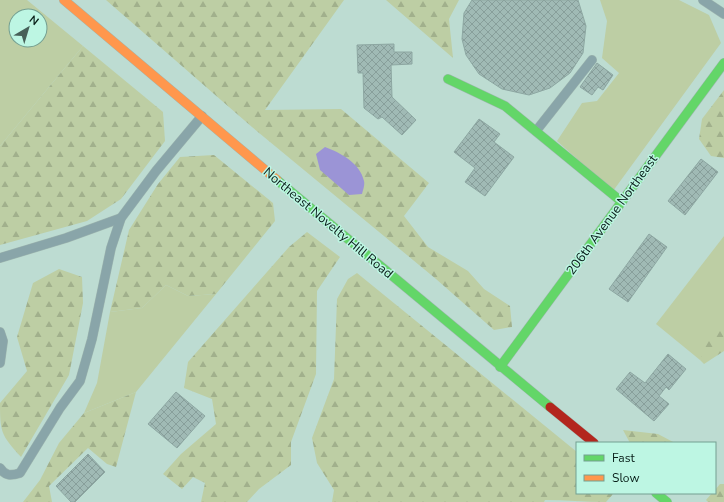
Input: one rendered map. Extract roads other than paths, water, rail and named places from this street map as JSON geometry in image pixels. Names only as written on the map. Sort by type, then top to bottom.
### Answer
[{"type":"main road","name":"Northeast Novelty Hill Road","points":[[64,0],[500,367],[593,442]]},
{"type":"main road","name":"206th Avenue Northeast","points":[[500,367],[724,63]]},
{"type":"main road","points":[[448,79],[505,106],[622,202]]},
{"type":"main road","points":[[657,494],[667,502]]},
{"type":"lane","points":[[703,0],[724,14]]},
{"type":"lane","points":[[536,131],[592,60]]},
{"type":"lane","points":[[0,468],[3,473],[12,476],[20,473],[60,408],[80,381],[92,339],[111,248],[121,218],[156,171],[202,116]]},
{"type":"lane","points":[[0,258],[66,238],[121,218]]},
{"type":"lane","points":[[0,332],[3,341],[0,362]]}]
